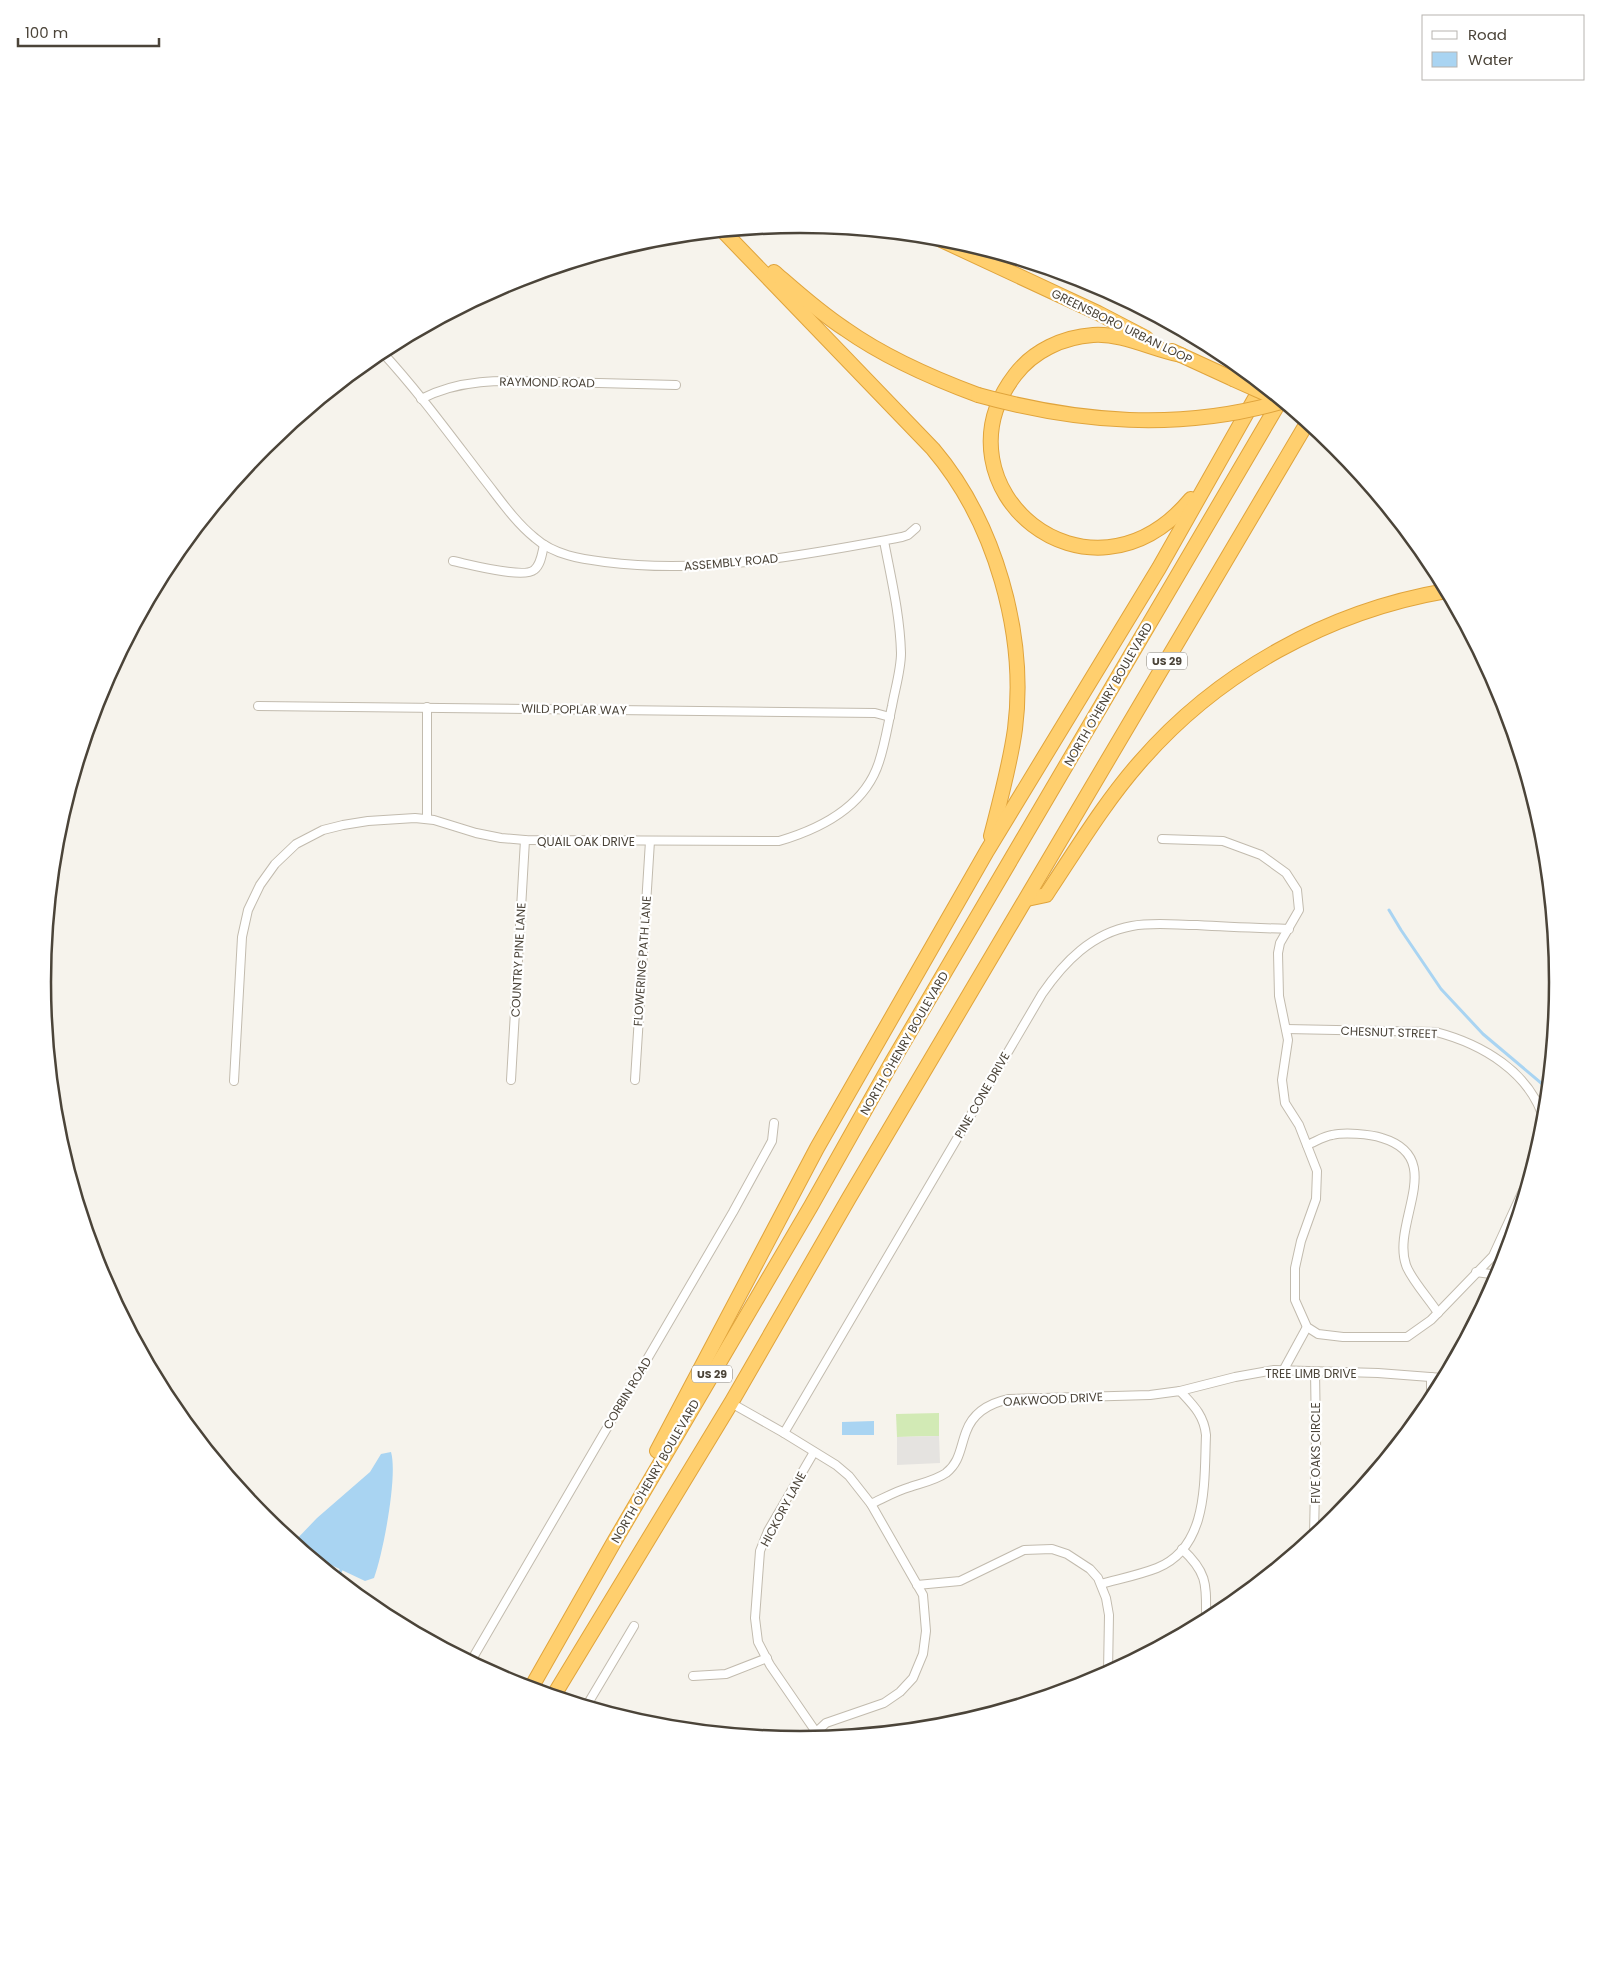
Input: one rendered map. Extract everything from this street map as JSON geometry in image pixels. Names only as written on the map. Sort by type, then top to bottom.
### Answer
[{"type":"highway","points":[[729,237],[933,449],[948,467],[990,544],[1009,616],[1017,674],[1015,728],[1004,791],[987,851]]},
{"type":"highway","points":[[733,237],[809,303],[844,329],[909,367],[978,395],[1056,414],[1096,419],[1132,420],[1204,417],[1238,412],[1274,403]]},
{"type":"highway","name":"GREENSBORO URBAN LOOP","points":[[971,254],[1261,392]]},
{"type":"highway","points":[[1181,355],[1157,350],[1120,336],[1079,336],[1053,344],[1029,360],[1008,384],[1001,396],[993,423],[993,460],[1001,486],[1009,500],[1028,522],[1053,538],[1093,548],[1122,546],[1136,542],[1156,531],[1174,518],[1209,477]]},
{"type":"highway","points":[[614,1542],[660,1445],[817,1148],[987,851],[1159,568],[1259,391]]},
{"type":"highway","name":"NORTH O'HENRY BOULEVARD","points":[[534,1682],[614,1542],[806,1215],[892,1062],[1277,405]]},
{"type":"highway","name":"US 29","points":[[557,1690],[731,1403],[849,1198],[1304,428]]},
{"type":"highway","points":[[1027,899],[1046,895],[1113,796],[1140,762],[1181,720],[1209,696],[1260,661],[1323,628],[1374,609],[1439,593]]},
{"type":"street","name":"ASSEMBLY ROAD","points":[[386,358],[510,512],[529,533],[544,545],[561,553],[590,560],[634,565],[675,566],[756,562],[908,535],[916,528]]},
{"type":"street","name":"RAYMOND ROAD","points":[[421,399],[446,388],[475,382],[676,385]]},
{"type":"street","name":"QUAIL OAK DRIVE","points":[[234,1081],[244,928],[248,910],[260,885],[275,864],[296,844],[323,830],[368,822],[415,818],[427,819],[484,834],[525,840],[779,840],[802,834],[825,824],[844,810],[865,788],[879,763],[890,717],[901,656],[899,621],[884,540]]},
{"type":"street","points":[[453,561],[515,573],[530,572],[536,570],[544,545]]},
{"type":"street","name":"WILD POPLAR WAY","points":[[258,706],[875,713],[890,717]]},
{"type":"street","points":[[427,708],[427,819]]},
{"type":"street","points":[[1162,839],[1224,841],[1261,855],[1286,873],[1297,890],[1299,910],[1280,943],[1278,952],[1279,996],[1288,1040],[1282,1080],[1285,1103],[1299,1125],[1317,1171],[1316,1199],[1301,1240],[1295,1268],[1295,1300],[1307,1327],[1318,1334],[1343,1337],[1407,1337],[1431,1320],[1492,1256],[1511,1215]]},
{"type":"street","name":"COUNTRY PINE LANE","points":[[511,1080],[525,840]]},
{"type":"street","name":"FLOWERING PATH LANE","points":[[635,1080],[650,841]]},
{"type":"street","name":"PINE CONE DRIVE","points":[[784,1433],[1042,994],[1064,964],[1089,943],[1131,926],[1170,924],[1289,929]]},
{"type":"street","name":"CHESNUT STREET","points":[[1286,1028],[1436,1032],[1455,1037],[1507,1065],[1525,1082],[1538,1103]]},
{"type":"street","name":"CORBIN ROAD","points":[[474,1656],[734,1212],[772,1140],[774,1123]]},
{"type":"street","points":[[1307,1145],[1332,1134],[1373,1135],[1396,1142],[1409,1153],[1414,1170],[1414,1185],[1404,1245],[1406,1265],[1438,1313]]},
{"type":"street","points":[[1476,1272],[1490,1274]]},
{"type":"street","points":[[1283,1371],[1307,1327]]},
{"type":"street","name":"TREE LIMB DRIVE","points":[[1133,1396],[1180,1391],[1235,1377],[1283,1371],[1435,1377]]},
{"type":"street","name":"FIVE OAKS CIRCLE","points":[[1314,1525],[1315,1371]]},
{"type":"street","points":[[1431,1377],[1431,1385]]},
{"type":"street","points":[[1101,1584],[1157,1568],[1174,1558],[1192,1536],[1203,1503],[1206,1435],[1201,1414],[1180,1391]]},
{"type":"street","name":"OAKWOOD DRIVE","points":[[871,1504],[946,1473],[960,1455],[966,1432],[971,1422],[981,1410],[994,1402],[1009,1399],[1133,1396]]},
{"type":"street","points":[[731,1403],[836,1465],[849,1476],[871,1504],[923,1595],[926,1630],[923,1654],[913,1678],[900,1692],[884,1703],[826,1722],[818,1730]]},
{"type":"street","name":"HICKORY LANE","points":[[814,1452],[768,1531],[760,1551],[754,1618],[758,1642],[815,1730]]},
{"type":"street","points":[[917,1585],[960,1581],[982,1572],[1016,1552],[1024,1550],[1045,1548],[1074,1557],[1090,1569],[1098,1578],[1106,1598],[1109,1615],[1108,1664]]},
{"type":"street","points":[[1182,1549],[1196,1562],[1205,1582],[1206,1611]]},
{"type":"street","points":[[590,1700],[634,1626]]},
{"type":"street","points":[[693,1676],[726,1674],[767,1658]]},
{"type":"green space","points":[[939,1413],[939,1436],[897,1437],[896,1414]]},
{"type":"shaded area","points":[[939,1436],[940,1463],[897,1465],[897,1437]]},
{"type":"water","points":[[874,1421],[874,1435],[842,1435],[842,1422]]},
{"type":"water","points":[[391,1452],[393,1478],[391,1496],[378,1567],[374,1578],[365,1581],[330,1564],[298,1538],[317,1518],[370,1472],[381,1454]]},
{"type":"waterway","points":[[1389,910],[1441,989],[1483,1034],[1541,1083]]},
{"type":"waterway","points":[[340,1573],[342,1567]]}]
